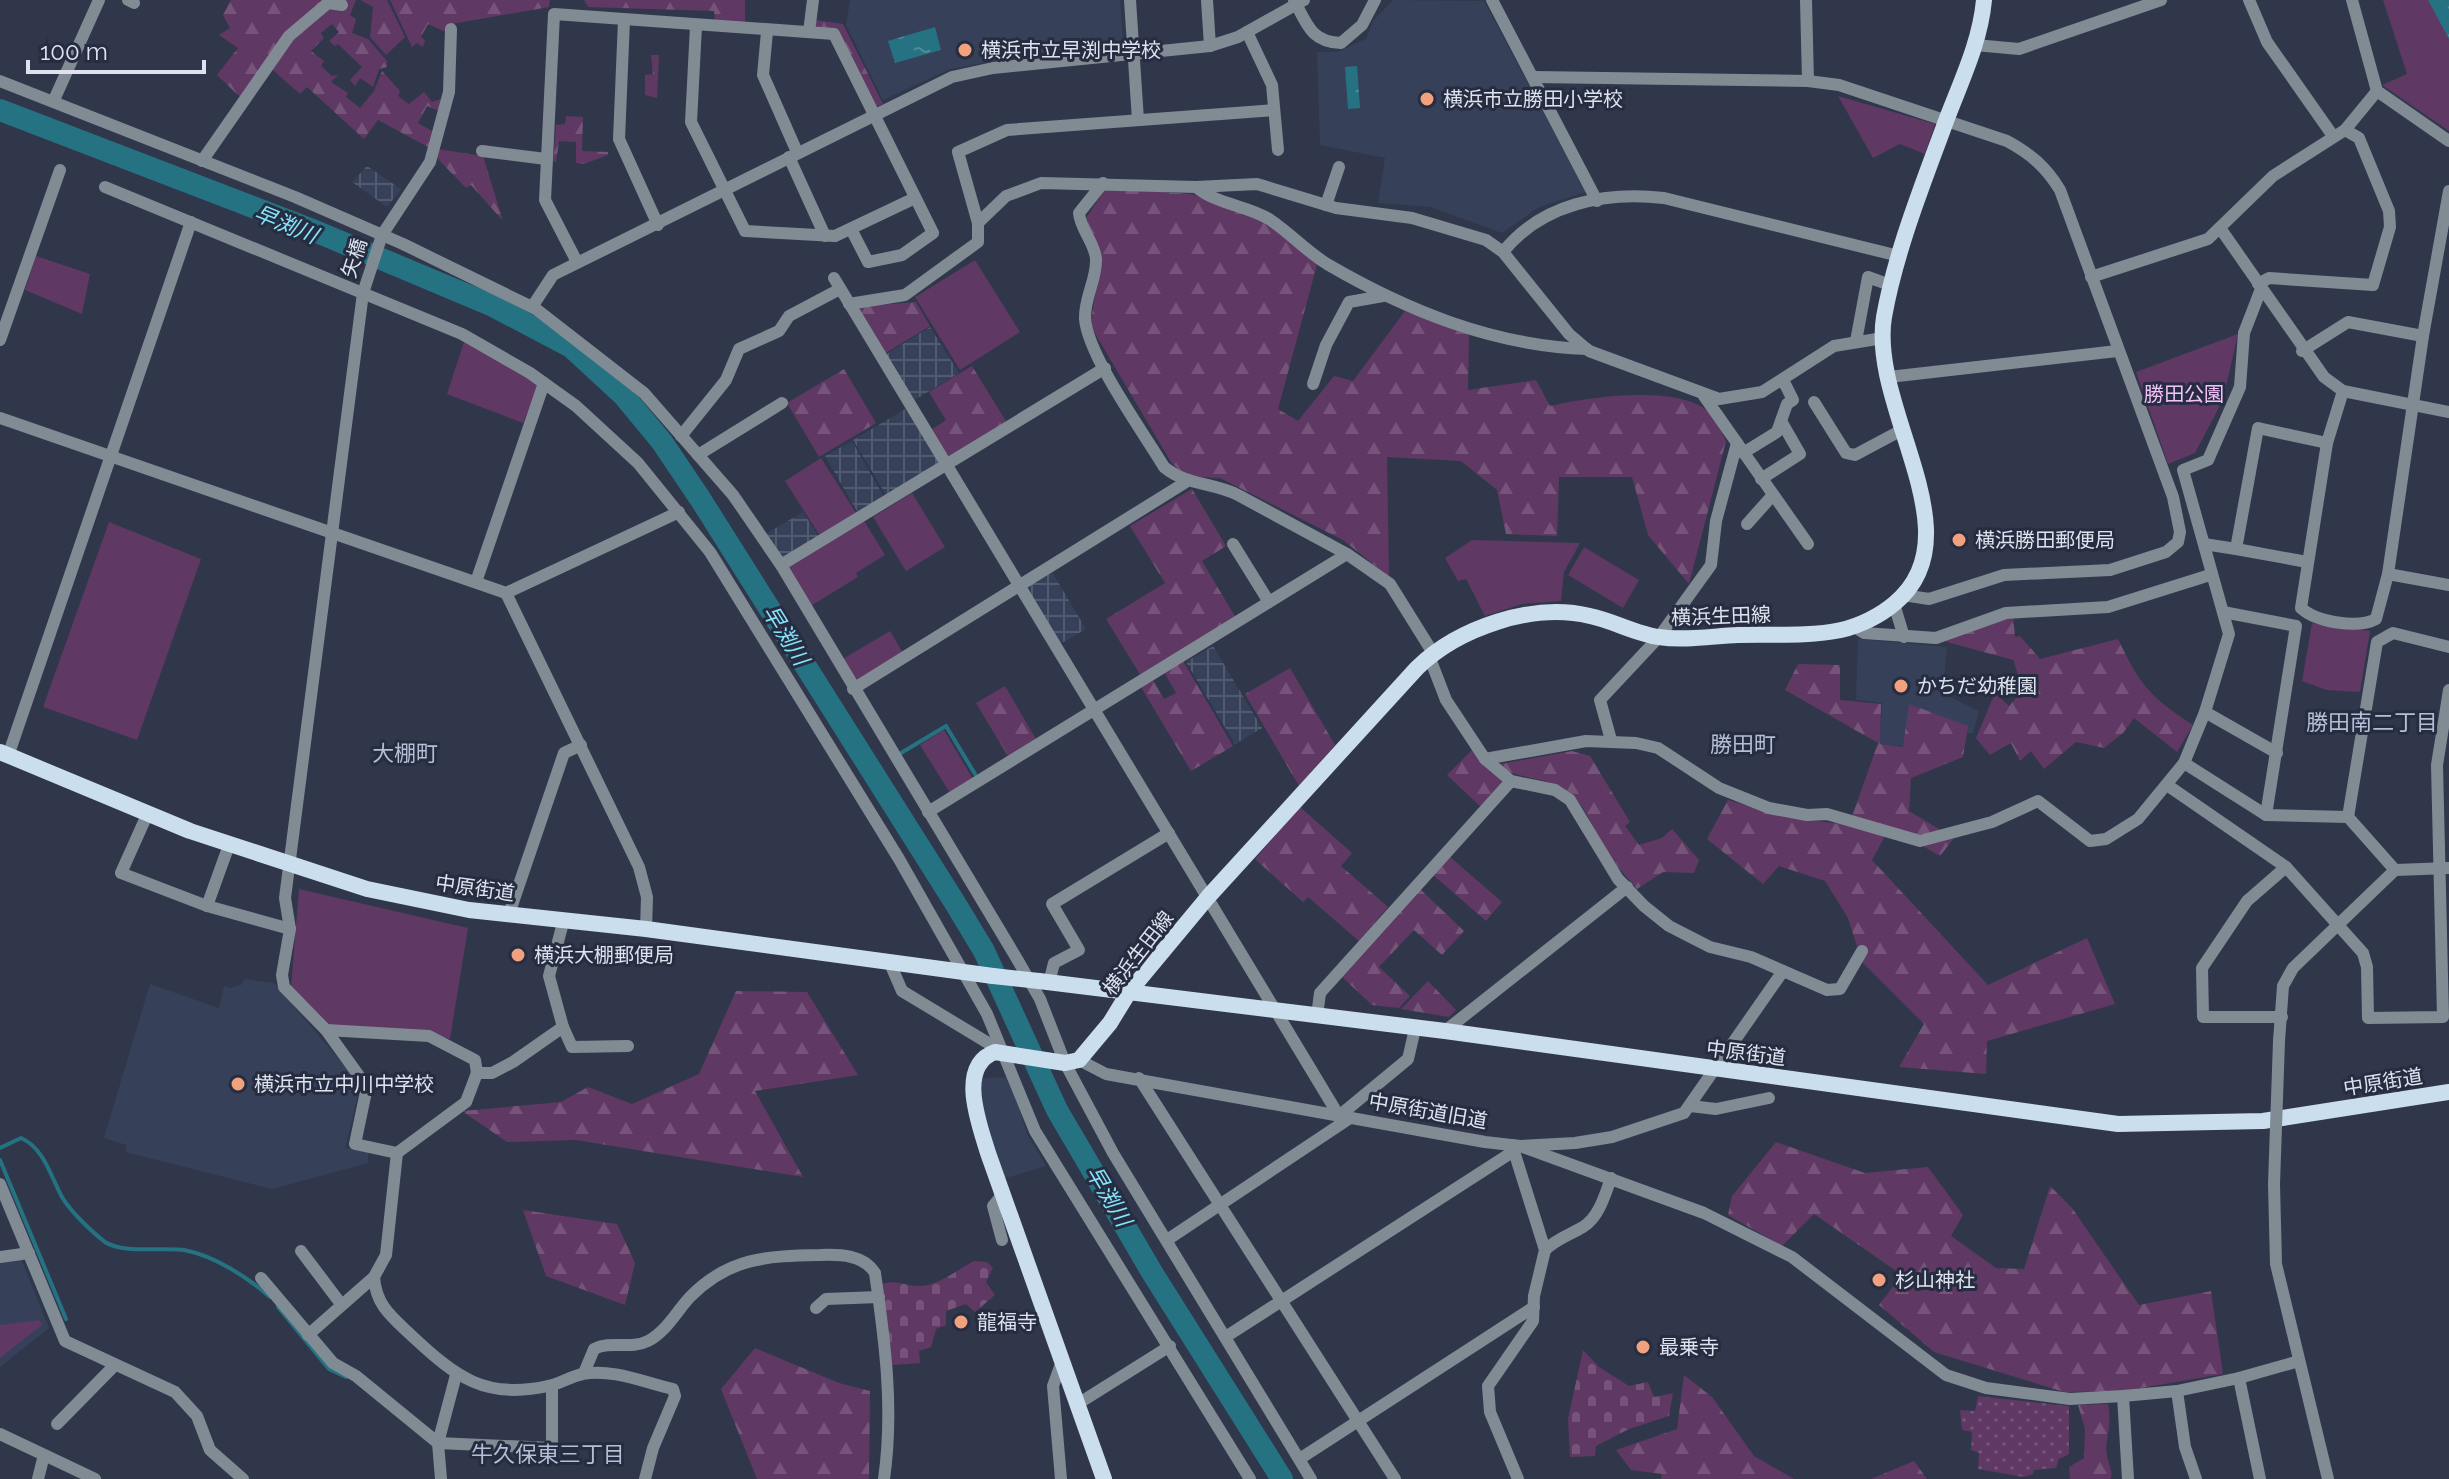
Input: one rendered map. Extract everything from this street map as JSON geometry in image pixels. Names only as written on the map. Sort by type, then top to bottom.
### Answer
[{"type":"main road","points":[[1899,600],[1924,558],[1929,534],[1926,508],[1900,431],[1889,377],[1883,338],[1890,285],[1975,45],[1984,0]]},
{"type":"main road","name":"横浜生田線","points":[[1067,1061],[1110,1023],[1129,992],[1208,897],[1431,655],[1480,630],[1537,613],[1586,615],[1659,637],[1828,632],[1853,626],[1899,600]]},
{"type":"main road","name":"中原街道","points":[[4,754],[147,815],[229,845],[367,889],[469,910],[646,929],[1280,1013],[1445,1031],[2118,1124],[2263,1121],[2449,1092]]},
{"type":"main road","points":[[1067,1061],[1006,1053],[990,1054],[983,1059],[973,1084],[976,1114],[1002,1195],[1104,1479]]},
{"type":"street","points":[[54,100],[99,0]]},
{"type":"street","points":[[809,32],[813,0]]},
{"type":"street","points":[[1130,0],[1138,120]]},
{"type":"street","points":[[1207,0],[1210,46]]},
{"type":"street","points":[[532,307],[553,275],[577,262],[658,225],[723,188],[967,72],[1210,46],[1247,32],[1298,1],[1311,34],[1319,40],[1341,43],[1362,25],[1375,0]]},
{"type":"street","points":[[1806,0],[1808,81]]},
{"type":"street","points":[[1975,45],[2019,49],[2161,0]]},
{"type":"street","points":[[2249,0],[2267,42],[2333,136]]},
{"type":"street","points":[[2352,0],[2377,91],[2449,141]]},
{"type":"street","points":[[1494,1],[1597,201]]},
{"type":"street","points":[[202,161],[289,36],[328,3],[342,5]]},
{"type":"street","points":[[577,262],[545,200],[554,14],[767,32],[834,34],[933,233],[902,255],[868,262],[851,229]]},
{"type":"street","points":[[624,20],[619,139],[658,225]]},
{"type":"street","points":[[696,26],[691,122],[745,231],[825,236],[851,229],[915,198]]},
{"type":"street","name":"矢橋","points":[[326,1030],[284,987],[282,975],[290,929],[285,898],[330,533],[363,293],[382,235],[430,162],[449,92],[451,29]]},
{"type":"street","points":[[767,32],[763,75],[825,236]]},
{"type":"street","points":[[1247,32],[1272,85],[1278,150]]},
{"type":"street","points":[[1534,77],[1808,81],[1839,85],[2007,141],[2030,154],[2049,171],[2060,190],[2173,497],[2180,532],[2175,547],[2110,570],[2004,575],[1929,599],[1899,600],[1904,637]]},
{"type":"street","points":[[0,81],[54,100],[382,235],[532,307],[644,393],[733,495],[781,565],[1040,999],[1113,1153],[1227,1336],[1311,1479]]},
{"type":"street","points":[[2091,277],[2208,239],[2273,176],[2345,130],[2377,91]]},
{"type":"street","points":[[849,304],[905,295],[978,242],[978,223],[958,152],[1007,130],[1274,110]]},
{"type":"street","points":[[1485,759],[1611,740],[1658,748],[1719,788],[1769,808],[1807,815],[1827,814],[1920,841],[1992,822],[2038,801],[2090,841],[2106,839],[2138,819],[2184,763],[2205,712],[2229,634],[2183,470],[2208,460],[2240,387],[2244,333],[2259,287],[2269,278],[2373,285],[2390,227],[2389,211],[2359,138],[2345,130]]},
{"type":"street","points":[[482,151],[546,159]]},
{"type":"street","points":[[1326,205],[1339,167]]},
{"type":"street","points":[[0,340],[60,170]]},
{"type":"street","points":[[1280,173],[1281,188]]},
{"type":"street","points":[[978,223],[1006,196],[1041,183],[1196,187],[1241,183],[1281,188],[1326,205],[1412,218],[1486,240],[1503,252],[1569,334],[1587,349]]},
{"type":"street","points":[[1103,183],[1079,213],[1080,225],[1096,258],[1084,305],[1086,325],[1105,368],[1164,467],[1186,482],[1220,486],[1347,554],[1390,584],[1431,655],[1446,700],[1485,759],[1511,781],[1555,790],[1570,800],[1606,861],[1627,887],[1669,926],[1710,947],[1751,957],[1827,990],[1840,989],[1862,951]]},
{"type":"street","points":[[105,187],[462,334],[544,383],[605,430],[679,512],[710,552],[899,859],[965,972],[1006,1053],[1035,1131],[1250,1479]]},
{"type":"street","points":[[1196,187],[1224,204],[1267,218],[1327,263],[1361,280],[1383,296],[1479,333],[1587,349],[1704,396],[1740,399],[1783,380],[1818,355],[1856,341],[1883,338]]},
{"type":"street","points":[[2343,391],[2327,443],[2301,608],[2316,617],[2366,624],[2376,619],[2388,574],[2423,336],[2449,191]]},
{"type":"street","points":[[1503,252],[1533,221],[1553,212],[1637,195],[1664,198],[1899,256]]},
{"type":"street","points":[[4,754],[191,222]]},
{"type":"street","points":[[2220,228],[2302,351],[2324,377],[2343,391],[2449,412]]},
{"type":"street","points":[[1856,341],[1868,277],[1890,285]]},
{"type":"street","points":[[681,436],[726,380],[739,349],[779,331],[789,316],[837,284],[1344,1117]]},
{"type":"street","points":[[1313,384],[1326,345],[1349,302],[1383,296]]},
{"type":"street","points":[[2302,351],[2348,322],[2423,336]]},
{"type":"street","points":[[1889,377],[2117,351]]},
{"type":"street","points":[[781,565],[1105,368]]},
{"type":"street","points":[[1611,740],[1600,700],[1659,637],[1711,565],[1716,521],[1740,448],[1777,432],[1793,400],[1783,380]]},
{"type":"street","points":[[476,582],[544,383]]},
{"type":"street","points":[[1704,396],[1808,544]]},
{"type":"street","points":[[1814,402],[1846,453],[1855,455],[1900,431]]},
{"type":"street","points":[[698,455],[782,403]]},
{"type":"street","points":[[0,418],[506,593],[639,867],[647,897],[646,929]]},
{"type":"street","points":[[1761,479],[1800,454],[1781,421]]},
{"type":"street","points":[[2236,549],[2258,428],[2327,443]]},
{"type":"street","points":[[853,689],[1186,482]]},
{"type":"street","points":[[1747,524],[1772,496]]},
{"type":"street","points":[[506,593],[679,512]]},
{"type":"street","points":[[1233,544],[1269,602]]},
{"type":"street","points":[[2204,544],[2307,562]]},
{"type":"street","points":[[928,812],[1347,554]]},
{"type":"street","points":[[2388,574],[2449,585]]},
{"type":"street","points":[[1853,626],[1864,633],[1936,638],[2006,613],[2108,607],[2210,575]]},
{"type":"street","points":[[2223,612],[2296,626],[2266,815]]},
{"type":"street","points":[[2348,817],[2377,642],[2393,633],[2449,647]]},
{"type":"street","points":[[2167,785],[2286,867],[2340,925],[2363,953],[2367,967],[2368,1018],[2443,1017],[2444,868],[2437,765],[2449,690]]},
{"type":"street","points":[[2205,712],[2277,753]]},
{"type":"street","points":[[509,914],[564,753],[581,745]]},
{"type":"street","points":[[2184,763],[2266,815],[2348,817],[2395,870]]},
{"type":"street","points":[[1317,1016],[1320,993],[1511,781]]},
{"type":"street","points":[[147,815],[121,873],[207,906],[290,929]]},
{"type":"street","points":[[1044,982],[1054,963],[1079,950],[1052,904],[1169,833]]},
{"type":"street","points":[[207,906],[229,845]]},
{"type":"street","points":[[2282,1017],[2203,1017],[2202,968],[2247,901],[2286,867]]},
{"type":"street","points":[[2328,1479],[2276,1264],[2274,1184],[2283,986],[2293,968],[2395,870],[2444,868]]},
{"type":"street","points":[[1445,1031],[1627,887]]},
{"type":"street","points":[[564,919],[549,976],[572,1047],[628,1046]]},
{"type":"street","points":[[889,961],[902,991],[1006,1053]]},
{"type":"street","points":[[1690,1106],[1783,971]]},
{"type":"street","points":[[477,1073],[492,1073],[563,1027]]},
{"type":"street","points":[[1167,1240],[1344,1117],[1408,1059],[1415,1029]]},
{"type":"street","points":[[308,1335],[374,1277],[386,1255],[397,1153],[466,1102],[477,1073],[475,1060],[429,1036],[326,1030]]},
{"type":"street","points":[[326,1030],[367,1087],[355,1144],[397,1153]]},
{"type":"street","name":"中原街道旧道","points":[[1067,1061],[1106,1074],[1515,1147],[1612,1137],[1679,1115],[1690,1106],[1716,1109],[1769,1098]]},
{"type":"street","points":[[1139,1078],[1395,1479]]},
{"type":"street","points":[[1515,1147],[1704,1213],[1792,1257],[1946,1375],[1986,1388],[2070,1399],[2123,1396],[2177,1391],[2299,1361]]},
{"type":"street","points":[[1227,1336],[1515,1147]]},
{"type":"street","points":[[1515,1147],[1545,1250],[1533,1321],[1488,1386],[1490,1412],[1518,1479]]},
{"type":"street","points":[[1545,1250],[1561,1237],[1586,1225],[1602,1205],[1611,1178]]},
{"type":"street","points":[[0,1184],[65,1341],[175,1392],[197,1416],[210,1450],[243,1479]]},
{"type":"street","points":[[1002,1195],[993,1206],[1002,1240]]},
{"type":"street","points":[[301,1251],[341,1304]]},
{"type":"street","points":[[0,1257],[29,1253]]},
{"type":"street","points":[[584,1373],[594,1349],[609,1344],[638,1345],[659,1334],[692,1295],[741,1262],[771,1257],[850,1256],[870,1266],[875,1273],[879,1297],[889,1373],[889,1445],[884,1479]]},
{"type":"street","points":[[374,1277],[375,1296],[390,1316],[456,1375],[500,1391],[552,1386],[584,1373],[614,1375],[673,1389],[675,1396],[653,1448],[645,1479]]},
{"type":"street","points":[[261,1278],[333,1363],[356,1376],[438,1443],[552,1448],[552,1386]]},
{"type":"street","points":[[816,1308],[826,1299],[879,1297]]},
{"type":"street","points":[[1301,1458],[1534,1307]]},
{"type":"street","points":[[1076,1405],[1170,1346]]},
{"type":"street","points":[[1061,1364],[1053,1386],[1061,1479]]},
{"type":"street","points":[[57,1424],[114,1366]]},
{"type":"street","points":[[441,1479],[438,1443],[456,1375]]},
{"type":"street","points":[[2239,1378],[2260,1479]]},
{"type":"street","points":[[2177,1391],[2185,1447],[2196,1479]]},
{"type":"street","points":[[2123,1396],[2128,1479]]},
{"type":"street","points":[[0,1434],[95,1479]]},
{"type":"street","points":[[38,1479],[44,1455]]},
{"type":"shaded area","name":"横浜市立早渕中学校","points":[[850,0],[1120,0],[1123,41],[1119,46],[1024,55],[950,69],[883,100],[846,25]]},
{"type":"shaded area","name":"横浜市立勝田小学校","points":[[1393,0],[1484,1],[1586,192],[1539,207],[1502,233],[1431,207],[1378,203],[1385,158],[1320,145],[1317,52],[1337,52],[1366,39],[1373,21]]},
{"type":"shaded area","points":[[367,166],[401,189],[387,207],[352,182]]},
{"type":"shaded area","points":[[930,327],[959,373],[913,401],[885,355]]},
{"type":"shaded area","points":[[907,408],[940,463],[886,495],[853,440]]},
{"type":"shaded area","points":[[852,441],[884,497],[858,513],[825,456]]},
{"type":"shaded area","points":[[803,512],[819,537],[780,561],[764,535]]},
{"type":"shaded area","points":[[1052,572],[1086,629],[1060,644],[1026,588]]},
{"type":"shaded area","name":"かちだ幼稚園","points":[[1858,639],[1947,647],[1944,676],[1948,696],[1979,711],[1973,733],[1923,733],[1903,746],[1880,744],[1882,703],[1856,700]]},
{"type":"shaded area","points":[[1213,646],[1262,728],[1235,744],[1186,662]]},
{"type":"shaded area","name":"横浜市立中川中学校","points":[[245,979],[274,983],[354,1077],[359,1091],[345,1148],[368,1152],[368,1163],[272,1189],[126,1152],[126,1145],[104,1138],[150,984],[219,1008],[224,986],[241,985]]},
{"type":"shaded area","points":[[1010,1077],[1027,1134],[1046,1166],[1003,1179],[980,1096],[982,1078]]},
{"type":"shaded area","points":[[21,1259],[49,1328],[0,1367],[0,1260]]},
{"type":"green space","points":[[231,0],[356,0],[350,15],[356,19],[352,33],[368,39],[387,61],[387,67],[379,69],[373,87],[360,78],[355,86],[350,80],[362,67],[338,44],[335,46],[329,41],[339,32],[332,24],[321,33],[324,38],[311,51],[324,61],[321,66],[332,76],[338,75],[331,82],[348,93],[346,97],[360,108],[374,91],[382,71],[400,91],[398,96],[409,104],[424,92],[432,102],[441,99],[439,111],[427,106],[418,123],[432,131],[428,147],[378,120],[364,139],[307,87],[300,94],[266,64],[240,97],[217,75],[238,48],[219,35],[230,28],[223,15]]},
{"type":"green space","points":[[360,0],[387,0],[405,37],[386,55],[370,37],[373,7]]},
{"type":"green space","points":[[390,0],[550,0],[549,7],[446,25],[446,32],[428,24],[421,37],[425,40],[423,47],[417,43],[412,47]]},
{"type":"green space","points":[[584,0],[745,0],[745,26],[715,24],[714,11],[588,7]]},
{"type":"green space","points":[[2383,0],[2449,0],[2449,131],[2382,85],[2407,74]]},
{"type":"green space","points":[[815,20],[843,24],[883,104],[875,108],[832,32],[814,30]]},
{"type":"green space","points":[[651,55],[659,55],[657,98],[645,95],[645,75],[653,74]]},
{"type":"green space","points":[[1838,96],[1935,124],[1925,154],[1900,144],[1873,158]]},
{"type":"green space","points":[[566,116],[583,117],[582,151],[608,152],[608,155],[584,164],[576,163],[576,142],[559,141],[556,162],[553,161],[556,125],[565,124]]},
{"type":"green space","points":[[437,149],[483,156],[503,221],[471,185],[466,188],[435,156]]},
{"type":"green space","points":[[1106,188],[1192,194],[1266,222],[1318,261],[1278,409],[1298,421],[1334,376],[1353,381],[1405,311],[1469,332],[1468,390],[1536,380],[1550,406],[1634,395],[1679,398],[1697,404],[1711,414],[1726,441],[1689,584],[1648,535],[1632,477],[1559,477],[1557,536],[1506,534],[1497,490],[1461,461],[1387,457],[1389,577],[1343,540],[1220,478],[1185,476],[1171,462],[1090,325],[1101,261],[1084,221]]},
{"type":"green space","points":[[36,256],[90,274],[82,314],[25,290]]},
{"type":"green space","points":[[975,260],[1020,332],[960,370],[915,297]]},
{"type":"green space","points":[[916,302],[930,326],[884,354],[856,307]]},
{"type":"green space","name":"勝田公園","points":[[2238,334],[2223,400],[2195,453],[2168,464],[2136,372]]},
{"type":"green space","points":[[464,342],[539,383],[523,423],[447,394]]},
{"type":"green space","points":[[972,366],[1007,423],[948,458],[931,430],[946,420],[929,392]]},
{"type":"green space","points":[[844,369],[876,423],[819,457],[787,403]]},
{"type":"green space","points":[[821,458],[856,513],[820,536],[785,481]]},
{"type":"green space","points":[[1192,489],[1226,546],[1202,561],[1236,618],[1141,676],[1106,619],[1165,583],[1130,526]]},
{"type":"green space","points":[[912,493],[945,547],[906,571],[873,517]]},
{"type":"green space","points":[[863,519],[885,555],[856,573],[858,577],[809,607],[784,567]]},
{"type":"green space","points":[[109,522],[201,559],[137,740],[43,707]]},
{"type":"green space","points":[[1472,540],[1580,543],[1564,572],[1561,601],[1522,604],[1485,616],[1466,579],[1458,581],[1445,558]]},
{"type":"green space","points":[[1584,547],[1639,580],[1623,608],[1568,575]]},
{"type":"green space","points":[[2013,614],[2015,637],[2020,636],[2040,659],[2118,639],[2148,689],[2193,725],[2177,752],[2134,718],[2123,733],[2104,748],[2076,742],[2044,769],[2031,751],[2020,761],[2011,743],[1990,755],[1976,738],[1995,693],[2009,706],[2024,689],[2013,660],[1947,642],[1946,636]]},
{"type":"green space","points":[[2312,623],[2370,631],[2360,692],[2326,690],[2302,681]]},
{"type":"green space","points":[[890,631],[904,655],[855,684],[841,660]]},
{"type":"green space","points":[[1183,661],[1233,746],[1191,771],[1141,687],[1153,680],[1164,699],[1176,693],[1164,672]]},
{"type":"green space","points":[[1798,664],[1840,665],[1840,700],[1881,704],[1880,744],[1903,747],[1909,704],[1968,726],[1963,757],[1911,778],[1909,811],[1954,838],[1940,856],[1890,827],[1872,860],[1988,985],[2087,938],[2115,1004],[1987,1041],[1986,1074],[1899,1067],[1924,1024],[1862,962],[1848,918],[1825,881],[1779,866],[1763,884],[1707,839],[1728,800],[1785,817],[1849,825],[1878,743],[1785,690]]},
{"type":"green space","points":[[1290,668],[1335,745],[1299,786],[1245,694]]},
{"type":"green space","points":[[1005,686],[1037,741],[1009,758],[976,703]]},
{"type":"green space","points":[[944,730],[973,779],[950,793],[920,745]]},
{"type":"green space","points":[[1472,750],[1503,782],[1482,808],[1447,775]]},
{"type":"green space","points":[[1572,751],[1590,756],[1630,822],[1625,826],[1639,845],[1662,838],[1672,829],[1699,860],[1694,873],[1663,872],[1637,889],[1610,857],[1576,798],[1553,784],[1495,765]]},
{"type":"green space","points":[[1300,807],[1352,853],[1341,866],[1388,907],[1359,941],[1308,897],[1303,902],[1255,859]]},
{"type":"green space","points":[[1449,856],[1502,902],[1486,921],[1433,875]]},
{"type":"green space","name":"横浜市立中川中学校","points":[[299,889],[468,928],[450,1039],[414,1030],[326,1026],[291,987]]},
{"type":"green space","points":[[1420,889],[1464,931],[1442,955],[1414,930],[1379,967],[1410,996],[1399,1008],[1372,1005],[1340,975]]},
{"type":"green space","points":[[1428,981],[1456,1010],[1449,1017],[1401,1009]]},
{"type":"green space","points":[[736,991],[807,992],[858,1075],[755,1091],[803,1177],[576,1140],[507,1142],[462,1111],[561,1102],[588,1087],[632,1104],[699,1074]]},
{"type":"green space","points":[[1776,1142],[1865,1173],[1928,1167],[1963,1215],[1951,1236],[1996,1268],[2024,1269],[2050,1186],[2072,1208],[2139,1305],[2211,1291],[2223,1374],[2123,1391],[2064,1392],[1934,1352],[1879,1305],[1902,1275],[1814,1214],[1782,1246],[1728,1215],[1732,1196]]},
{"type":"green space","points":[[523,1210],[617,1224],[635,1263],[625,1305],[546,1276]]},
{"type":"green space","points":[[974,1261],[987,1262],[993,1268],[986,1282],[995,1295],[975,1312],[966,1304],[946,1311],[946,1325],[936,1329],[931,1347],[919,1351],[920,1363],[892,1365],[882,1284],[928,1285]]},
{"type":"green space","points":[[39,1320],[42,1325],[0,1358],[0,1325]]},
{"type":"green space","points":[[755,1348],[839,1383],[870,1391],[869,1479],[757,1479],[721,1389]]},
{"type":"green space","points":[[1583,1350],[1599,1367],[1629,1386],[1648,1382],[1654,1397],[1673,1393],[1669,1416],[1629,1429],[1596,1446],[1595,1456],[1570,1457],[1568,1419]]},
{"type":"green space","points":[[1684,1375],[1712,1397],[1754,1456],[1794,1479],[1661,1479],[1662,1474],[1631,1470],[1616,1450],[1677,1429]]},
{"type":"green space","points":[[1978,1396],[2069,1406],[2069,1454],[2059,1459],[2056,1468],[2034,1470],[2033,1474],[2024,1477],[1978,1469],[1979,1453],[1971,1450],[1972,1432],[1962,1430],[1960,1410],[1975,1411]]},
{"type":"green space","points":[[2108,1404],[2110,1419],[2106,1449],[2111,1479],[2070,1479],[2069,1467],[2084,1458],[2085,1429],[2078,1405]]},
{"type":"green space","points":[[1914,1461],[1927,1479],[1871,1479]]},
{"type":"water","points":[[2428,0],[2449,0],[2449,39]]},
{"type":"water","points":[[935,27],[941,50],[895,63],[888,41]]},
{"type":"water","points":[[1357,66],[1360,108],[1348,109],[1345,67]]},
{"type":"waterway","name":"早渕川","points":[[0,110],[310,229],[491,305],[571,347],[624,396],[662,442],[701,500],[955,903],[984,951],[1057,1110],[1153,1274],[1282,1479]]},
{"type":"waterway","points":[[901,753],[946,726],[975,774]]},
{"type":"waterway","points":[[0,1148],[21,1138],[36,1149],[66,1203],[112,1246],[196,1253],[230,1268],[270,1297]]},
{"type":"waterway","points":[[0,1160],[66,1319]]},
{"type":"waterway","points":[[278,1307],[329,1369],[346,1377]]},
{"type":"place","name":"横浜市立早渕中学校","points":[[965,50]]},
{"type":"place","name":"横浜市立勝田小学校","points":[[1427,99]]},
{"type":"place","name":"横浜勝田郵便局","points":[[1959,540]]},
{"type":"place","name":"かちだ幼稚園","points":[[1901,686]]},
{"type":"place","name":"横浜大棚郵便局","points":[[518,955]]},
{"type":"place","name":"横浜市立中川中学校","points":[[238,1084]]},
{"type":"place","name":"杉山神社","points":[[1879,1280]]},
{"type":"place","name":"龍福寺","points":[[961,1322]]},
{"type":"place","name":"最乗寺","points":[[1643,1347]]},
{"type":"district","name":"勝田南二丁目","points":[[2372,722]]},
{"type":"district","name":"勝田町","points":[[1743,744]]},
{"type":"district","name":"大棚町","points":[[405,753]]},
{"type":"district","name":"牛久保東三丁目","points":[[548,1454]]}]
